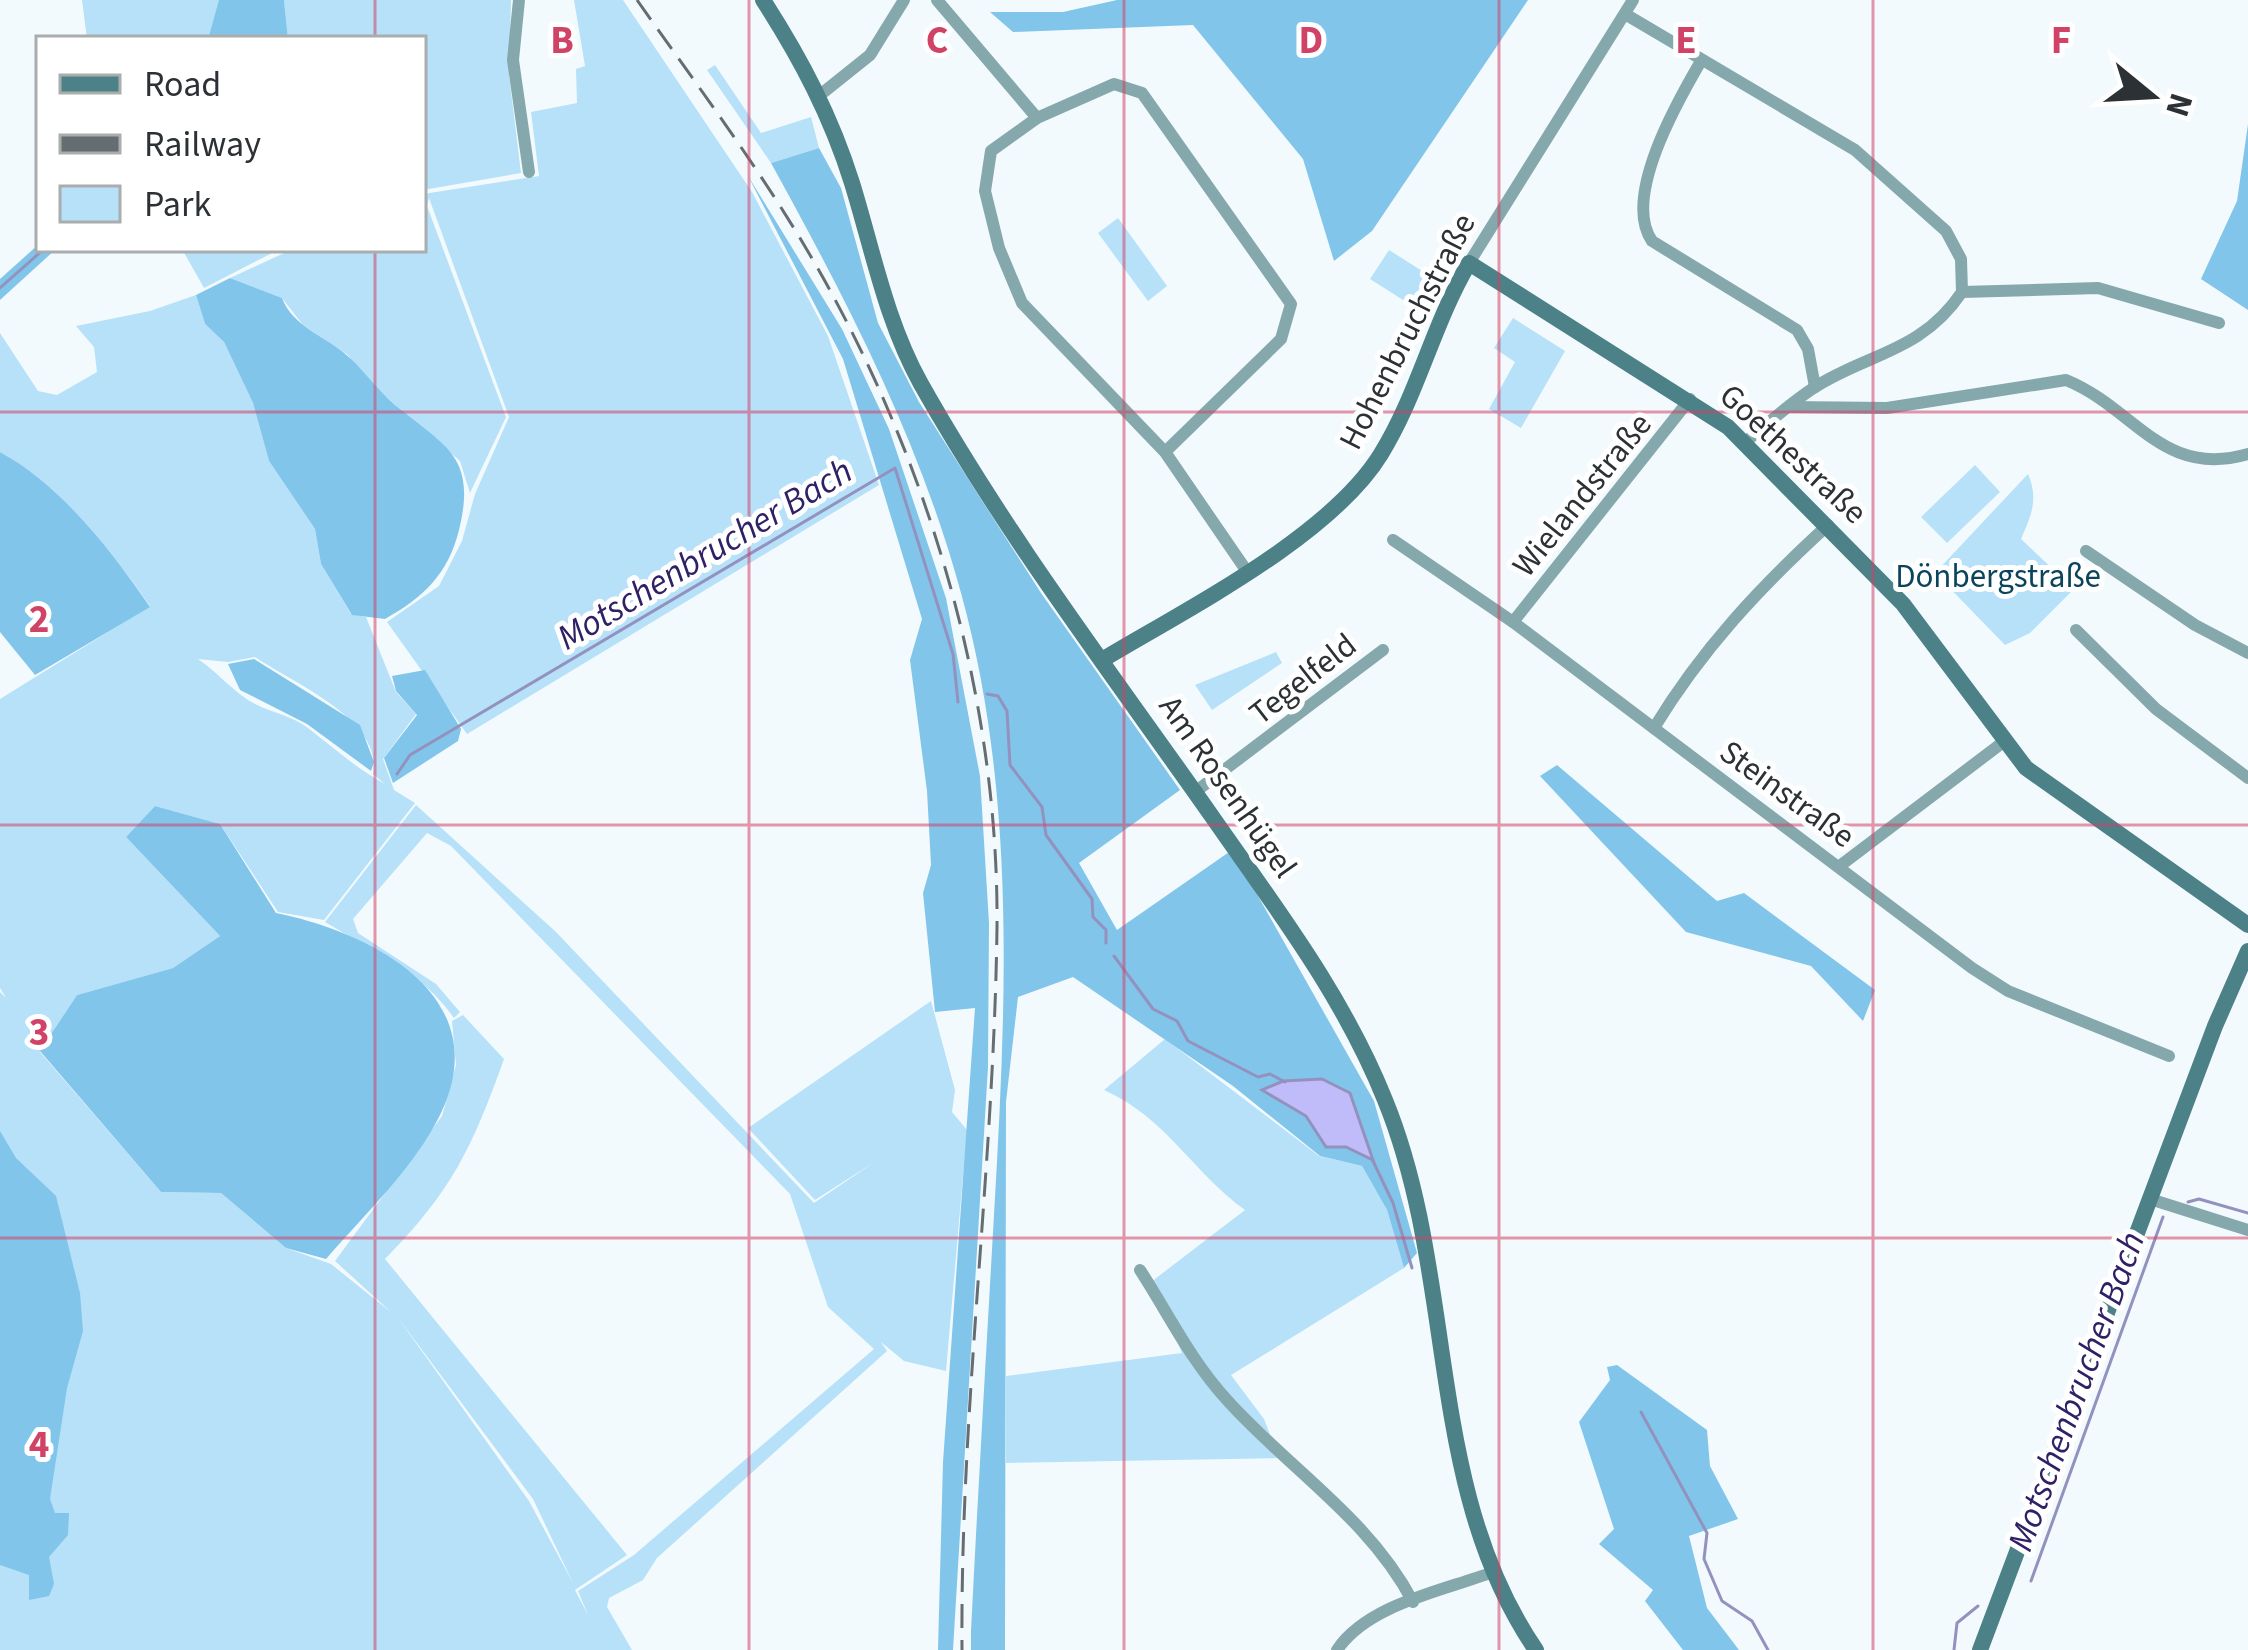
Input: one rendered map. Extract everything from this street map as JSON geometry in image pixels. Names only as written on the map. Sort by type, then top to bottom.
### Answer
[{"type":"street","points":[[519,0],[513,60],[529,172]]},
{"type":"street","name":"Am Rosenhügel","points":[[763,0],[820,95],[898,339],[977,476],[1296,934],[1359,1041],[1385,1100],[1420,1209],[1462,1474],[1493,1572],[1536,1650]]},
{"type":"street","points":[[820,95],[870,55],[904,0]]},
{"type":"street","points":[[937,0],[1037,118]]},
{"type":"street","name":"Hohenbruchstraße","points":[[1102,660],[1324,517],[1377,460],[1469,263],[1634,0]]},
{"type":"street","points":[[1625,14],[1855,150],[1946,231],[1961,259],[1962,292],[1952,308],[1897,350],[1815,387],[1744,443]]},
{"type":"street","points":[[1701,61],[1667,120],[1642,208],[1642,226],[1652,241],[1797,330],[1808,349],[1815,387]]},
{"type":"street","points":[[1166,452],[1281,339],[1291,304],[1142,94],[1114,83],[1003,139],[986,165],[986,191],[1001,253],[1022,302],[1166,452],[1246,570]]},
{"type":"street","name":"Goethestraße","points":[[1469,263],[1690,398],[1744,443],[1903,604],[2002,743],[2026,768],[2248,925]]},
{"type":"street","points":[[1962,292],[2064,284],[2098,288],[2219,323]]},
{"type":"street","points":[[1790,407],[1888,408],[2066,380],[2183,458],[2221,462],[2248,454]]},
{"type":"street","name":"Wielandstraße","points":[[1513,622],[1690,398]]},
{"type":"street","points":[[1654,728],[1724,627],[1828,525]]},
{"type":"street","name":"Steinstraße","points":[[1393,540],[1513,622],[2008,991],[2169,1056]]},
{"type":"street","points":[[2086,551],[2195,626],[2248,653]]},
{"type":"street","points":[[2076,630],[2156,709],[2248,778]]},
{"type":"street","name":"Tegelfeld","points":[[1195,792],[1383,650]]},
{"type":"street","points":[[1841,865],[2002,743]]},
{"type":"street","points":[[1980,1650],[2248,951]]},
{"type":"street","points":[[2150,1199],[2248,1230]]},
{"type":"street","points":[[1140,1270],[1213,1384],[1322,1486],[1390,1566],[1413,1602]]},
{"type":"street","points":[[1336,1650],[1364,1623],[1493,1572]]},
{"type":"green space","points":[[82,0],[219,0],[209,36],[87,36]]},
{"type":"green space","points":[[284,0],[511,0],[509,75],[521,173],[426,189],[426,36],[288,36]]},
{"type":"green space","points":[[574,0],[623,0],[752,192],[828,336],[879,485],[467,734],[387,622],[439,586],[462,541],[475,494],[509,417],[429,198],[427,206],[506,417],[470,493],[460,461],[363,377],[348,355],[303,325],[282,298],[230,278],[286,252],[426,252],[426,194],[539,176],[531,112],[577,103],[576,69],[585,66]]},
{"type":"green space","points":[[715,65],[761,133],[811,117],[819,148],[771,163],[707,70]]},
{"type":"green space","points":[[1118,218],[1167,286],[1148,301],[1098,233]]},
{"type":"green space","points":[[1389,250],[1430,276],[1411,305],[1370,279]]},
{"type":"green space","points":[[184,252],[274,252],[204,288]]},
{"type":"green space","points":[[196,295],[205,324],[224,342],[253,403],[269,461],[315,529],[321,564],[351,614],[366,617],[396,692],[416,714],[383,759],[394,790],[415,803],[324,920],[278,912],[220,824],[155,806],[126,837],[220,936],[173,968],[77,995],[40,1052],[161,1192],[221,1193],[286,1248],[331,1264],[392,1313],[335,1261],[442,1116],[456,1065],[452,1021],[463,1015],[504,1059],[458,1167],[427,1212],[385,1259],[627,1555],[575,1590],[588,1615],[578,1591],[634,1555],[874,1349],[828,1307],[790,1194],[451,846],[427,833],[353,919],[358,933],[436,984],[460,1012],[454,1018],[411,974],[325,922],[416,805],[556,932],[814,1203],[876,1161],[815,1200],[748,1128],[931,1001],[955,1090],[952,1112],[967,1130],[946,1371],[904,1361],[881,1342],[887,1351],[657,1558],[643,1580],[609,1598],[607,1607],[632,1650],[0,1650],[0,992],[6,998],[0,988],[0,699],[150,606],[64,500],[0,452],[0,333],[38,391],[57,395],[97,372],[94,347],[76,326],[150,311]],"holes":[[[255,657],[351,720],[373,755],[373,774],[385,784],[301,723],[248,700],[198,659],[228,662]],[[396,1315],[533,1499],[573,1583],[529,1501]]]},
{"type":"green space","points":[[1513,318],[1565,351],[1521,428],[1489,409],[1515,362],[1494,348]]},
{"type":"green space","points":[[1975,465],[2000,492],[1947,543],[1921,517]]},
{"type":"green space","name":"Dönbergstraße","points":[[2028,474],[2033,499],[2021,539],[2074,589],[2030,633],[2005,645],[1935,573]]},
{"type":"green space","points":[[1276,652],[1282,663],[1212,710],[1195,685]]},
{"type":"green space","points":[[1165,1039],[1319,1156],[1362,1166],[1387,1210],[1404,1268],[1231,1375],[1264,1419],[1279,1458],[1006,1463],[1006,1376],[1182,1353],[1151,1282],[1245,1210],[1145,1115],[1104,1090]]},
{"type":"shaded area","points":[[219,0],[284,0],[288,36],[209,36]]},
{"type":"shaded area","points":[[1117,0],[1528,0],[1372,231],[1334,261],[1303,159],[1193,25],[1013,32],[990,12],[1063,12]]},
{"type":"shaded area","points":[[2248,124],[2248,310],[2201,279],[2237,201]]},
{"type":"shaded area","points":[[819,148],[841,188],[878,323],[919,402],[1041,593],[1180,790],[1079,863],[1117,930],[1232,850],[1374,1101],[1417,1253],[1404,1268],[1387,1210],[1362,1166],[1320,1156],[1233,1086],[1073,977],[1018,997],[1006,1102],[1005,1650],[971,1650],[1004,980],[999,824],[991,747],[961,593],[924,481],[854,320],[771,163]]},
{"type":"shaded area","points":[[748,176],[842,329],[889,429],[946,598],[980,776],[989,923],[988,1067],[953,1650],[938,1650],[943,1462],[975,1008],[935,1012],[923,893],[931,865],[927,791],[910,660],[922,619],[843,359]]},
{"type":"shaded area","points":[[36,247],[36,252],[53,252],[0,300],[0,279]]},
{"type":"shaded area","points":[[230,278],[282,298],[300,322],[343,352],[388,399],[442,443],[460,469],[464,505],[448,559],[423,593],[385,619],[352,615],[321,564],[315,529],[269,461],[253,403],[224,342],[205,324],[196,295]]},
{"type":"shaded area","points":[[0,452],[64,501],[150,607],[35,675],[0,632]]},
{"type":"shaded area","points":[[254,659],[360,725],[374,762],[371,771],[307,724],[240,690],[228,664]]},
{"type":"shaded area","points":[[425,670],[461,729],[458,741],[393,783],[384,758],[417,715],[396,691],[392,676]]},
{"type":"shaded area","points":[[1557,765],[1717,901],[1744,893],[1875,990],[1863,1021],[1811,966],[1686,932],[1540,776]]},
{"type":"shaded area","points":[[155,806],[220,824],[276,913],[349,936],[384,954],[415,976],[438,1003],[452,1035],[454,1071],[430,1133],[326,1259],[286,1248],[221,1193],[161,1192],[40,1051],[77,995],[173,968],[220,936],[126,837]]},
{"type":"shaded area","points":[[1322,1079],[1350,1093],[1373,1160],[1346,1147],[1326,1147],[1306,1116],[1262,1090],[1283,1081]]},
{"type":"shaded area","points":[[0,1131],[16,1158],[56,1196],[80,1293],[83,1331],[67,1388],[50,1499],[55,1513],[69,1513],[68,1535],[49,1557],[54,1584],[49,1596],[29,1600],[29,1575],[0,1565]]},
{"type":"shaded area","points":[[1617,1365],[1707,1430],[1710,1466],[1738,1519],[1689,1536],[1707,1608],[1739,1650],[1683,1650],[1645,1601],[1653,1590],[1599,1544],[1614,1529],[1579,1422],[1610,1380],[1607,1367]]},
{"type":"waterway","points":[[0,288],[41,252]]},
{"type":"waterway","name":"Motschenbrucher Bach","points":[[397,774],[410,755],[895,468],[953,654],[958,702]]},
{"type":"waterway","name":"Motschenbrucher Bach","points":[[987,694],[998,696],[1007,711],[1010,765],[1042,807],[1046,835],[1092,899],[1093,917],[1106,930],[1106,943]]},
{"type":"waterway","name":"Motschenbrucher Bach","points":[[1114,956],[1153,1009],[1177,1021],[1188,1041],[1258,1077],[1270,1074],[1285,1082]]},
{"type":"waterway","name":"Motschenbrucher Bach","points":[[1372,1159],[1393,1203],[1412,1268]]},
{"type":"waterway","name":"Motschenbrucher Bach","points":[[2188,1202],[2199,1199],[2248,1213]]},
{"type":"waterway","name":"Motschenbrucher Bach","points":[[2031,1581],[2163,1217]]},
{"type":"waterway","name":"Motschenbrucher Bach","points":[[1641,1412],[1707,1533],[1704,1559],[1722,1601],[1752,1621],[1768,1650]]},
{"type":"waterway","name":"Motschenbrucher Bach","points":[[1954,1650],[1957,1623],[1978,1606]]},
{"type":"railway","points":[[637,0],[769,189],[852,332],[921,494],[970,665],[994,839],[997,927],[966,1469],[962,1650]]}]
